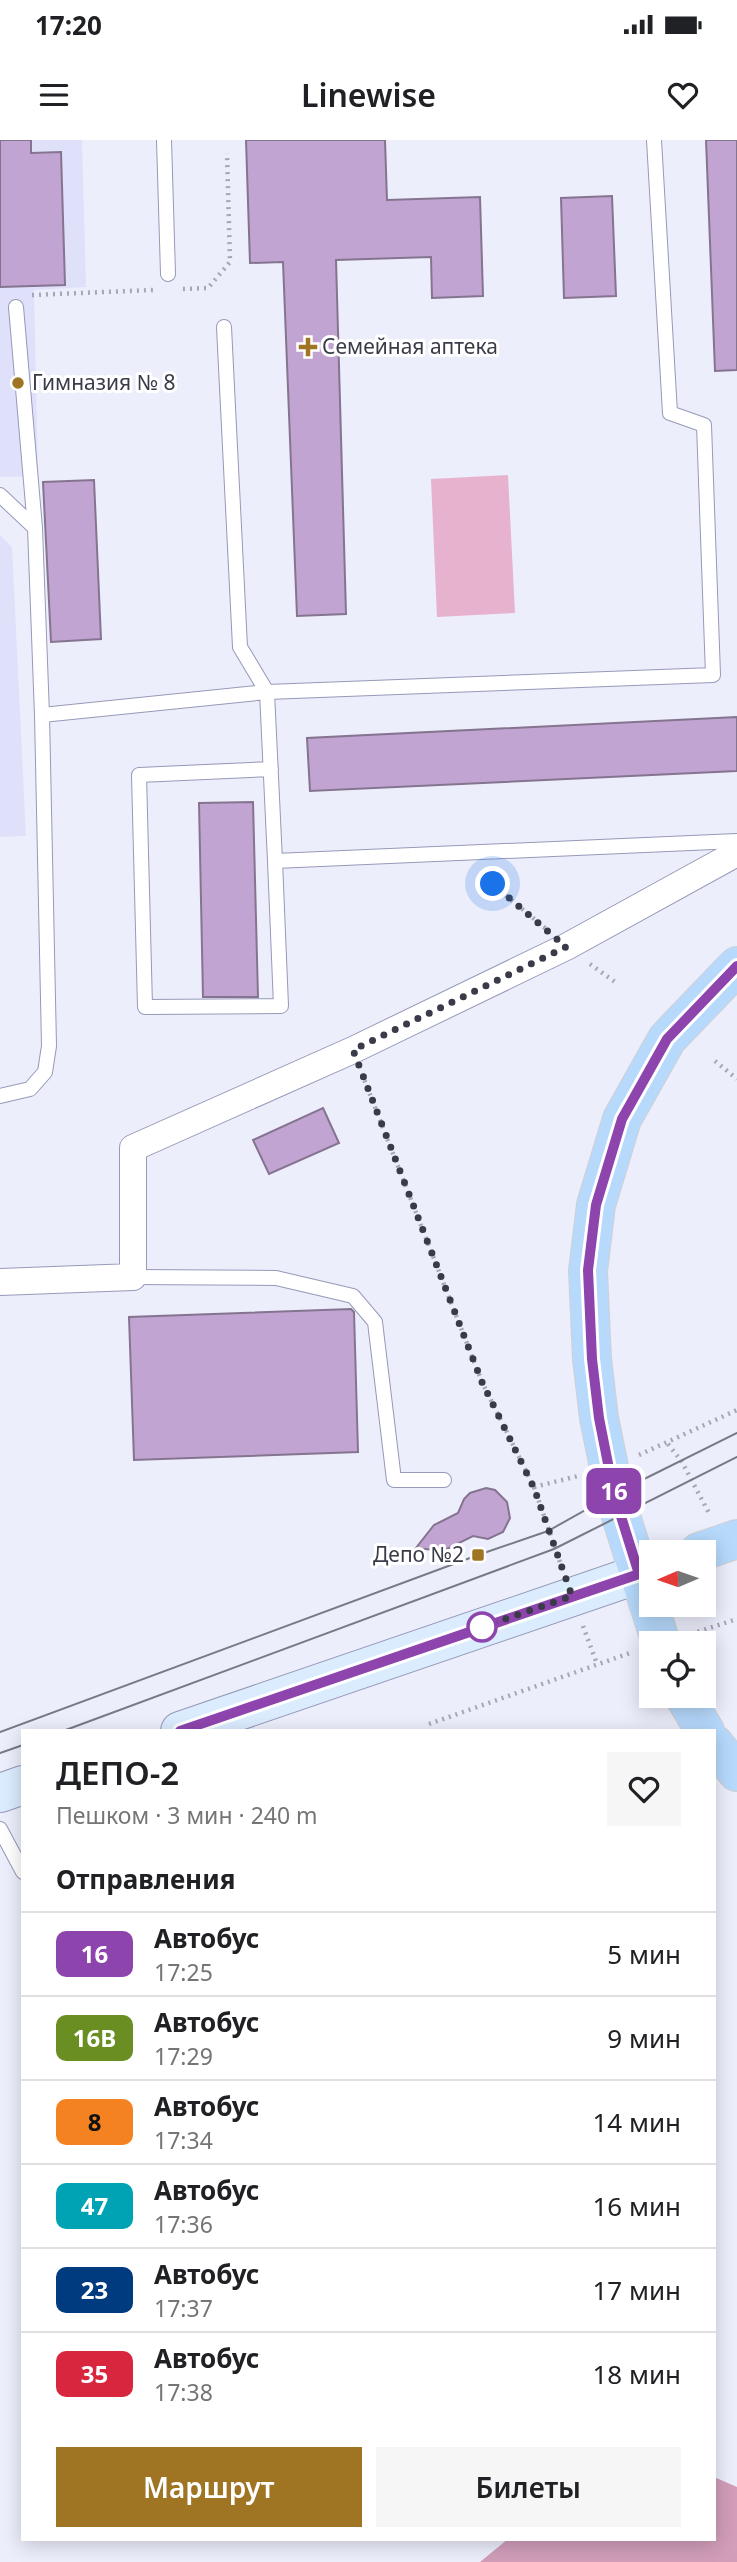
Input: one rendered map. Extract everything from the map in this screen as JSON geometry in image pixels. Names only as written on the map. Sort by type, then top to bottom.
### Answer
[{"type":"main road","points":[[639,1557],[614,1494],[599,1418],[592,1359],[588,1270],[596,1205],[622,1119],[667,1039],[737,966]]},
{"type":"main road","points":[[186,1729],[639,1574]]},
{"type":"main road","points":[[691,1708],[704,1729]]},
{"type":"main road","points":[[716,1746],[737,1772]]},
{"type":"main road","points":[[0,1793],[21,1786]]},
{"type":"street","points":[[0,1282],[134,1278],[133,1148],[353,1050],[566,947],[737,853]]},
{"type":"lane","points":[[164,140],[168,274]]},
{"type":"lane","points":[[42,715],[267,692],[713,675],[704,425],[670,413],[654,140]]},
{"type":"lane","points":[[0,1096],[30,1089],[45,1072],[49,1046],[35,528],[16,307]]},
{"type":"lane","points":[[224,327],[240,647],[267,692],[271,769],[281,1006],[145,1007],[139,775],[271,769]]},
{"type":"lane","points":[[0,495],[35,528]]},
{"type":"lane","points":[[275,861],[737,841]]},
{"type":"lane","points":[[134,1278],[276,1278],[353,1296],[375,1322],[394,1480],[444,1480]]},
{"type":"lane","points":[[0,1829],[21,1868]]},
{"type":"path","points":[[456,853],[566,947],[615,982]]},
{"type":"path","points":[[353,1050],[482,1382],[534,1488],[597,1664]]},
{"type":"path","points":[[715,1061],[737,1079]]},
{"type":"path","points":[[668,1444],[682,1462],[720,1545]]},
{"type":"path","points":[[699,1631],[737,1619]]},
{"type":"path","points":[[429,1724],[639,1650]]},
{"type":"shaded area","name":"Гимназия № 8","points":[[0,140],[82,140],[86,287],[34,290],[38,476],[0,477]]},
{"type":"shaded area","points":[[508,475],[515,613],[437,617],[431,479]]},
{"type":"shaded area","points":[[0,535],[12,547],[26,836],[0,837]]},
{"type":"shaded area","points":[[716,2478],[737,2487],[737,2562],[480,2562],[506,2541],[716,2541]]},
{"type":"building","points":[[0,140],[31,140],[31,153],[61,152],[65,285],[0,287]]},
{"type":"building","points":[[246,140],[385,140],[387,200],[480,197],[483,296],[432,298],[431,257],[336,260],[346,614],[297,616],[283,262],[250,263]]},
{"type":"building","points":[[706,140],[737,140],[737,370],[715,371]]},
{"type":"building","points":[[612,196],[616,296],[564,298],[561,198]]},
{"type":"building","points":[[94,480],[101,639],[51,642],[43,482]]},
{"type":"building","points":[[737,717],[737,771],[310,791],[307,738]]},
{"type":"building","points":[[253,802],[258,997],[203,997],[199,803]]},
{"type":"building","points":[[323,1108],[339,1143],[269,1174],[253,1140]]},
{"type":"building","points":[[351,1309],[354,1312],[358,1452],[134,1460],[129,1317]]},
{"type":"building","points":[[486,1488],[495,1490],[507,1502],[510,1518],[503,1532],[488,1539],[473,1536],[443,1551],[416,1548],[434,1525],[458,1513],[470,1493]]},
{"type":"tram line","points":[[0,1732],[548,1531],[614,1494],[737,1433]]},
{"type":"tram line","points":[[68,1729],[554,1549],[737,1457]]},
{"type":"tram line","points":[[0,1753],[21,1746]]},
{"type":"bus line","name":"16","points":[[186,1729],[639,1574],[614,1494],[599,1418],[592,1359],[588,1270],[596,1205],[622,1119],[667,1039],[737,966]]},
{"type":"place","name":"Семейная аптека","points":[[308,347]]},
{"type":"place","name":"Гимназия № 8","points":[[18,383]]},
{"type":"place","name":"Депо №2","points":[[478,1555]]},
{"type":"route","points":[[482,1627],[572,1596],[534,1488],[482,1382],[353,1050],[566,947],[493,884]]}]
